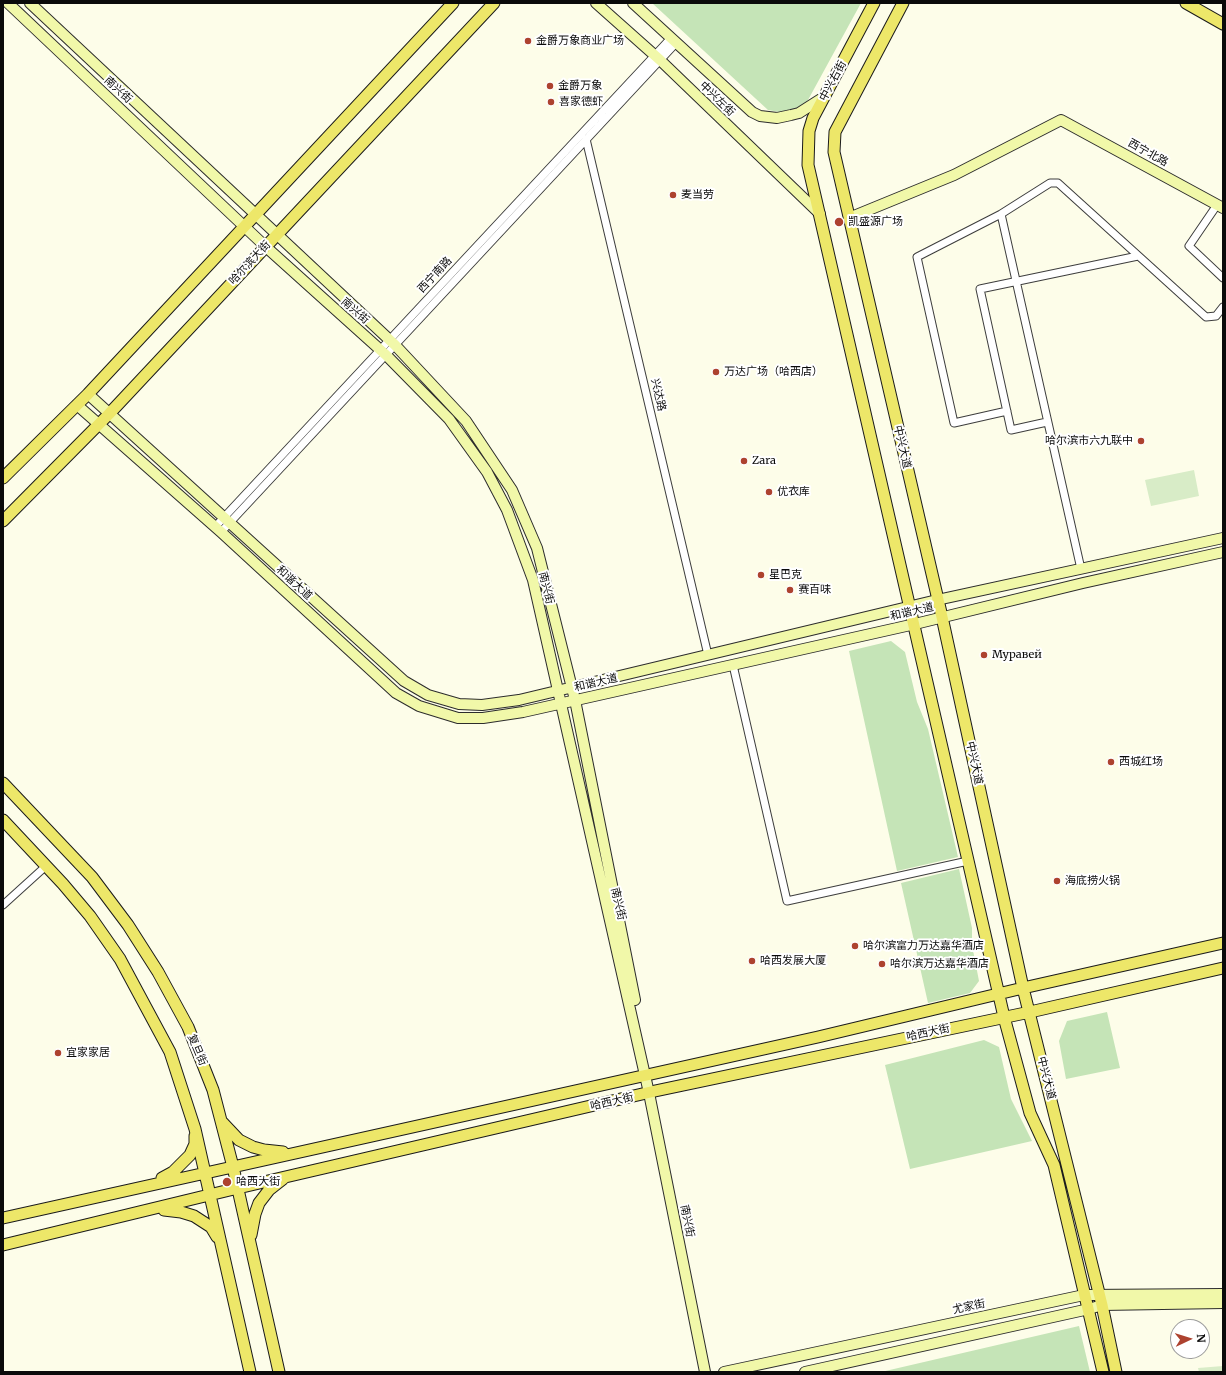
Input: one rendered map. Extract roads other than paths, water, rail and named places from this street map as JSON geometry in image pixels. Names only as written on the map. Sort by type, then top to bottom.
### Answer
[{"type":"main road","name":"南兴街","points":[[8,3],[244,227],[384,352],[458,428],[487,472],[507,510],[533,580],[557,691],[652,1092],[711,1372]]},
{"type":"main road","name":"南兴街","points":[[30,3],[393,343],[466,421],[512,490],[537,548],[572,687],[648,1075]]},
{"type":"main road","points":[[3,478],[88,394],[453,3]]},
{"type":"main road","name":"哈尔滨大街","points":[[3,521],[109,414],[494,3]]},
{"type":"main road","name":"中兴左街","points":[[596,3],[657,58],[820,214]]},
{"type":"main road","name":"中兴左街","points":[[633,3],[752,112],[760,116],[771,118],[799,113],[824,97]]},
{"type":"main road","name":"中兴右街","points":[[820,214],[808,165],[809,131],[813,118],[874,3]]},
{"type":"main road","name":"中兴大道","points":[[903,3],[835,132],[834,152],[942,617],[1023,988],[1101,1300],[1116,1372]]},
{"type":"main road","points":[[1186,3],[1223,24]]},
{"type":"main road","name":"西宁北路","points":[[849,218],[954,175],[1061,120],[1220,206]]},
{"type":"main road","points":[[820,214],[1004,1017],[1030,1113],[1054,1165],[1103,1372]]},
{"type":"main road","name":"和谐大道","points":[[88,394],[404,681],[428,695],[459,704],[501,704],[937,600],[1223,538]]},
{"type":"main road","name":"和谐大道","points":[[77,405],[218,529],[396,693],[419,706],[446,715],[472,718],[522,712],[561,704],[915,624],[1083,583],[1223,552]]},
{"type":"main road","name":"复旦街","points":[[3,783],[92,877],[128,925],[158,972],[188,1027],[213,1090],[238,1188],[279,1372]]},
{"type":"main road","points":[[3,820],[90,916],[120,959],[170,1052],[195,1129],[220,1245],[250,1372]]},
{"type":"main road","name":"哈西大街","points":[[3,1218],[648,1075],[1223,943]]},
{"type":"main road","name":"哈西大街","points":[[3,1245],[153,1210],[238,1188],[652,1092],[1030,1012],[1223,968]]},
{"type":"main road","name":"南兴街","points":[[652,1092],[705,1372]]},
{"type":"main road","points":[[221,1122],[239,1140],[253,1147],[264,1150],[297,1152]]},
{"type":"main road","points":[[150,1185],[173,1172],[190,1155],[195,1144],[195,1129]]},
{"type":"main road","points":[[251,1245],[252,1228],[259,1203],[269,1190],[284,1178]]},
{"type":"main road","points":[[153,1210],[181,1212],[198,1218],[211,1227],[220,1245]]},
{"type":"main road","name":"尤家街","points":[[805,1372],[1089,1309],[1101,1300],[1223,1294]]},
{"type":"main road","name":"尤家街","points":[[724,1372],[1084,1295],[1101,1300],[1223,1303]]},
{"type":"street","name":"西宁南路","points":[[218,529],[586,139],[673,40]]},
{"type":"street","name":"西宁南路","points":[[393,343],[657,58]]},
{"type":"street","name":"兴达路","points":[[586,139],[708,655]]},
{"type":"street","points":[[1007,411],[954,424],[917,257],[1001,214],[1050,183],[1058,183],[1206,317],[1216,316],[1223,307]]},
{"type":"street","points":[[1220,206],[1189,246],[1223,278]]},
{"type":"street","points":[[1001,214],[1080,569]]},
{"type":"street","points":[[1047,422],[1011,430],[980,289],[1138,256]]},
{"type":"street","points":[[733,665],[787,901],[968,861]]},
{"type":"street","points":[[3,905],[46,866]]},
{"type":"place","name":"金爵万象商业广场","points":[[528,41]]},
{"type":"place","name":"金爵万象","points":[[550,86]]},
{"type":"place","name":"喜家德虾","points":[[551,102]]},
{"type":"place","name":"麦当劳","points":[[673,195]]},
{"type":"place","name":"凯盛源广场","points":[[839,222]]},
{"type":"place","name":"万达广场（哈西店）","points":[[716,372]]},
{"type":"place","name":"哈尔滨市六九联中","points":[[1141,441]]},
{"type":"place","name":"Zara","points":[[744,461]]},
{"type":"place","name":"优衣库","points":[[769,492]]},
{"type":"place","name":"星巴克","points":[[761,575]]},
{"type":"place","name":"赛百味","points":[[790,590]]},
{"type":"place","name":"Муравей","points":[[984,655]]},
{"type":"place","name":"西城红场","points":[[1111,762]]},
{"type":"place","name":"海底捞火锅","points":[[1057,881]]},
{"type":"place","name":"哈尔滨富力万达嘉华酒店","points":[[855,946]]},
{"type":"place","name":"哈西发展大厦","points":[[752,961]]},
{"type":"place","name":"哈尔滨万达嘉华酒店","points":[[882,964]]},
{"type":"place","name":"宜家家居","points":[[58,1053]]},
{"type":"place","name":"哈西大街","points":[[227,1182]]}]
